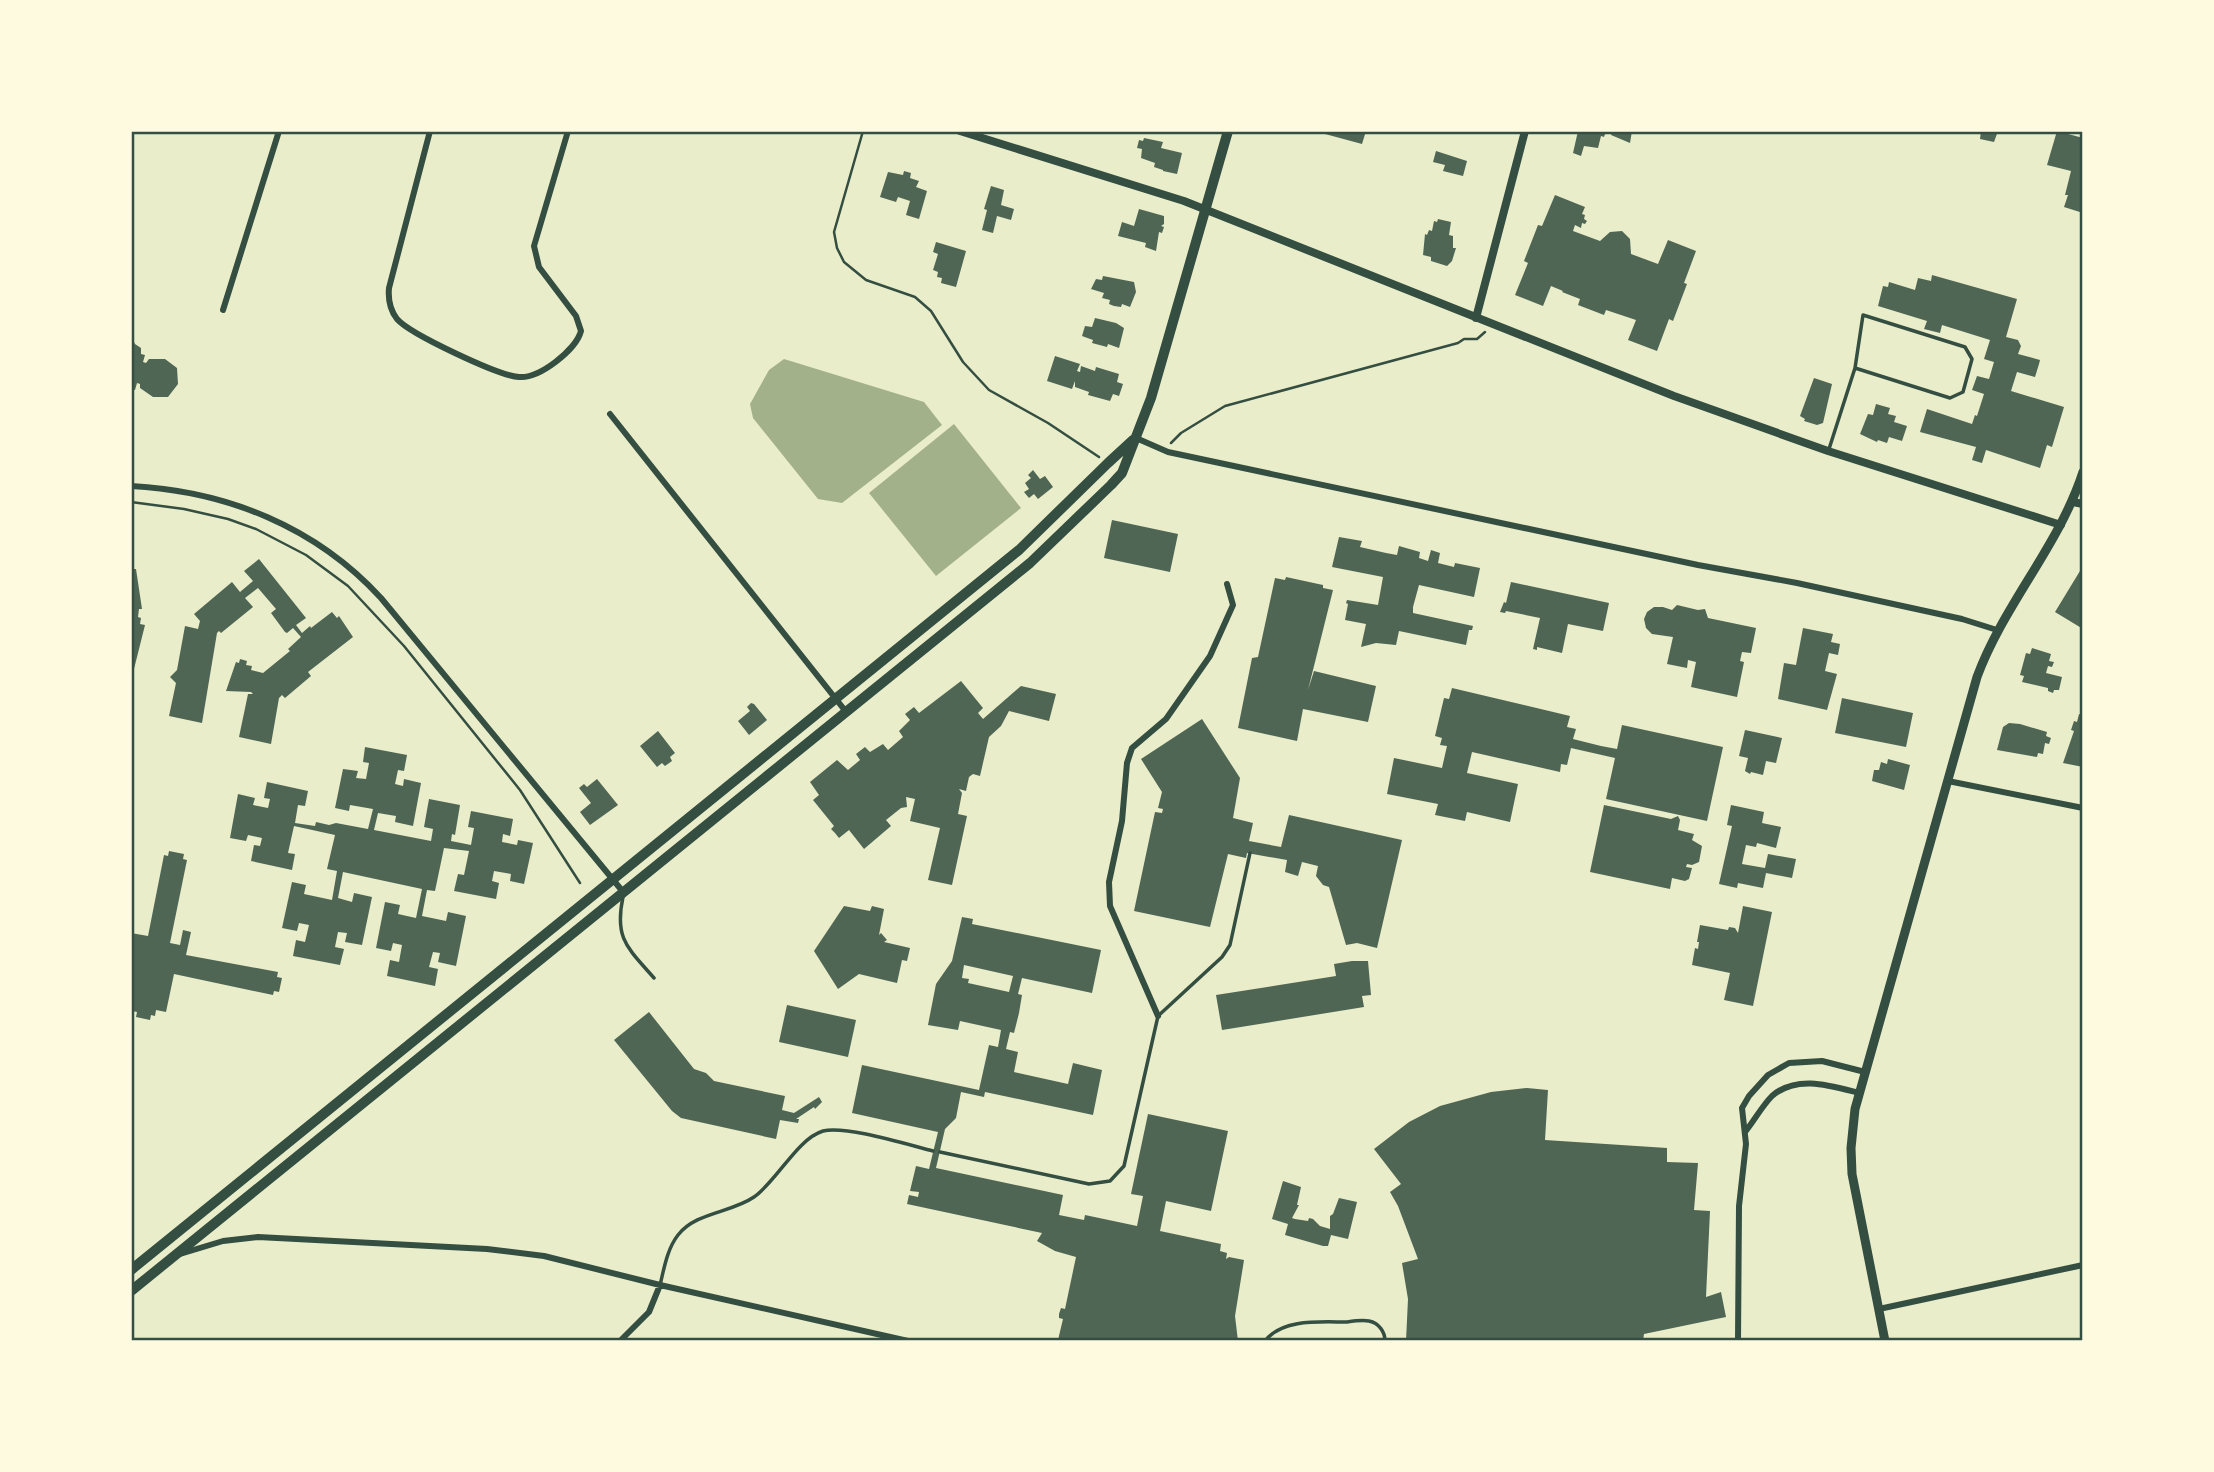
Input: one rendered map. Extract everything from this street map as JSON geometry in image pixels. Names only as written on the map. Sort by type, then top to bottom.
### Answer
[{"type":"main road","points":[[131,1292],[847,713],[1052,543],[1122,473],[1152,398],[1228,131]]},
{"type":"main road","points":[[131,1270],[1019,550],[1136,438]]},
{"type":"main road","points":[[1885,1341],[1852,1174],[1853,1124],[1859,1093],[1977,677],[1997,630],[2061,525],[2078,503],[2083,472]]},
{"type":"street","points":[[223,310],[279,131]]},
{"type":"street","points":[[430,131],[389,288],[391,307],[401,323],[420,335],[502,373],[523,378],[546,369],[576,343],[581,331],[576,316],[539,267],[534,246],[568,131]]},
{"type":"street","points":[[960,131],[1206,209],[1674,396],[1828,451],[2061,525]]},
{"type":"street","points":[[1476,318],[1525,131]]},
{"type":"street","points":[[610,414],[847,713]]},
{"type":"street","points":[[1136,438],[1168,452],[1698,565],[1810,586],[1962,619],[1997,630]]},
{"type":"street","points":[[131,486],[188,493],[260,513],[300,531],[354,571],[381,598],[624,893]]},
{"type":"street","points":[[1158,1016],[1110,906],[1109,883],[1122,821],[1128,763],[1132,748],[1166,719],[1210,656],[1233,605],[1227,584]]},
{"type":"street","points":[[1948,781],[2083,807]]},
{"type":"street","points":[[1738,1341],[1739,1217],[1745,1132],[1742,1108],[1760,1083],[1777,1069],[1802,1061],[1822,1061],[1865,1072]]},
{"type":"street","points":[[1745,1132],[1773,1096],[1795,1085],[1823,1084],[1859,1093]]},
{"type":"street","points":[[174,1256],[223,1241],[258,1237],[487,1249],[544,1256],[908,1341]]},
{"type":"street","points":[[1879,1309],[2083,1265]]},
{"type":"street","points":[[620,1341],[649,1312],[660,1285]]},
{"type":"lane","points":[[1828,451],[1855,368],[1863,316],[1965,347],[1972,359],[1963,392],[1951,398],[1855,368]]},
{"type":"lane","points":[[940,1152],[1088,1184],[1110,1181],[1124,1166],[1158,1016],[1222,957],[1230,945],[1250,853]]},
{"type":"lane","points":[[624,893],[619,917],[620,931],[654,978]]},
{"type":"lane","points":[[660,1285],[671,1247],[678,1235],[700,1219],[761,1192],[806,1143],[821,1132],[839,1130],[933,1151]]},
{"type":"lane","points":[[1265,1341],[1269,1335],[1284,1327],[1306,1323],[1369,1321],[1379,1326],[1385,1341]]},
{"type":"path","points":[[863,131],[834,232],[837,248],[844,262],[866,280],[915,297],[932,311],[963,362],[989,390],[1048,423],[1101,458]]},
{"type":"path","points":[[1170,446],[1181,433],[1225,405],[1458,343],[1464,339],[1477,340],[1485,332]]},
{"type":"path","points":[[131,502],[184,509],[228,519],[256,529],[306,555],[348,586],[404,646],[513,780],[539,816],[556,848],[580,883]]},
{"type":"shaded area","points":[[784,359],[924,402],[942,425],[842,503],[818,499],[753,418],[750,404],[769,370]]},
{"type":"shaded area","points":[[954,424],[1021,508],[936,576],[869,493]]},
{"type":"building","points":[[1314,131],[1366,131],[1362,144]]},
{"type":"building","points":[[1578,131],[1606,131],[1604,137],[1601,136],[1598,148],[1584,146],[1581,156],[1573,153]]},
{"type":"building","points":[[1612,131],[1632,131],[1630,143],[1611,135]]},
{"type":"building","points":[[1981,131],[1998,131],[1994,142],[1980,139]]},
{"type":"building","points":[[2057,131],[2083,138],[2083,213],[2064,207],[2071,171],[2047,165]]},
{"type":"building","points":[[1144,138],[1163,142],[1161,148],[1182,153],[1177,174],[1154,167],[1155,163],[1141,158],[1142,149],[1137,148],[1139,140],[1143,141]]},
{"type":"building","points":[[1436,151],[1467,161],[1463,176],[1443,171],[1445,165],[1433,162]]},
{"type":"building","points":[[904,171],[911,173],[910,178],[919,181],[916,187],[927,191],[919,219],[906,215],[910,201],[898,197],[896,202],[880,197],[888,172],[903,175]]},
{"type":"building","points":[[991,186],[1004,190],[1001,205],[1014,209],[1011,220],[997,216],[993,233],[982,230],[987,210],[984,209]]},
{"type":"building","points":[[1555,195],[1585,207],[1582,214],[1587,221],[1582,223],[1581,228],[1575,225],[1573,231],[1600,241],[1610,232],[1622,231],[1630,239],[1631,254],[1658,264],[1668,240],[1696,251],[1673,321],[1669,319],[1657,351],[1628,340],[1636,320],[1606,310],[1604,315],[1578,305],[1580,299],[1551,286],[1543,306],[1515,295],[1528,263],[1524,261],[1538,225],[1542,226]]},
{"type":"building","points":[[1139,209],[1164,216],[1164,224],[1161,226],[1164,227],[1162,233],[1159,232],[1156,251],[1145,247],[1146,243],[1118,236],[1122,222],[1134,226]]},
{"type":"building","points":[[1438,219],[1451,222],[1449,235],[1453,236],[1453,248],[1456,248],[1452,261],[1447,266],[1431,261],[1431,257],[1423,255],[1425,234],[1427,235],[1429,230],[1432,231],[1434,221],[1437,222]]},
{"type":"building","points":[[936,242],[966,251],[956,287],[941,283],[942,278],[937,277],[938,272],[933,270],[938,254],[933,252]]},
{"type":"building","points":[[1932,275],[2017,299],[2006,337],[2018,340],[2021,346],[2018,354],[2040,360],[2035,377],[2017,372],[2011,391],[2064,407],[2052,447],[2047,445],[2040,468],[1986,450],[1982,463],[1972,460],[1976,447],[1920,432],[1927,409],[1972,424],[1984,394],[1972,390],[1977,376],[1989,379],[1994,362],[1984,359],[1990,340],[1942,325],[1940,333],[1924,329],[1927,321],[1878,306],[1883,286],[1888,287],[1889,282],[1915,290],[1918,278],[1931,281]]},
{"type":"building","points":[[1103,276],[1134,282],[1136,292],[1130,307],[1109,304],[1110,300],[1102,298],[1104,293],[1091,289],[1096,279],[1102,280]]},
{"type":"building","points":[[1095,318],[1116,323],[1124,328],[1119,348],[1092,343],[1093,340],[1082,336],[1085,326],[1092,327]]},
{"type":"building","points":[[131,336],[141,348],[141,354],[145,355],[143,362],[146,363],[149,359],[165,359],[177,368],[178,384],[168,397],[153,397],[137,383],[135,390],[131,389]]},
{"type":"building","points":[[1055,356],[1080,364],[1077,371],[1080,372],[1081,366],[1095,371],[1096,367],[1119,374],[1117,382],[1123,384],[1119,396],[1113,394],[1110,401],[1088,395],[1089,392],[1075,387],[1075,381],[1072,389],[1047,381]]},
{"type":"building","points":[[1814,378],[1832,384],[1823,423],[1817,425],[1804,421],[1800,416]]},
{"type":"building","points":[[1876,404],[1890,408],[1888,414],[1896,416],[1894,422],[1907,426],[1902,441],[1889,437],[1887,443],[1877,442],[1860,434],[1868,414],[1873,415]]},
{"type":"building","points":[[1033,470],[1040,479],[1045,476],[1053,487],[1038,499],[1034,494],[1029,498],[1024,492],[1029,489],[1025,483],[1031,478],[1028,475]]},
{"type":"building","points":[[1112,520],[1178,534],[1170,572],[1104,558]]},
{"type":"building","points":[[1339,537],[1362,541],[1360,547],[1397,555],[1399,546],[1420,552],[1419,558],[1428,561],[1431,550],[1440,553],[1438,563],[1480,568],[1474,597],[1419,585],[1413,607],[1413,613],[1473,626],[1472,630],[1469,630],[1466,645],[1399,631],[1396,645],[1376,643],[1361,647],[1366,624],[1345,620],[1346,603],[1347,600],[1378,605],[1383,577],[1332,567]]},
{"type":"building","points":[[259,559],[306,618],[296,625],[302,633],[332,612],[337,618],[339,616],[353,637],[308,672],[311,676],[285,698],[282,695],[279,698],[271,744],[239,737],[248,694],[253,694],[226,691],[236,662],[239,663],[240,659],[247,661],[246,665],[252,666],[251,670],[263,673],[290,651],[288,649],[301,637],[293,628],[285,632],[271,613],[276,609],[258,588],[245,598],[253,607],[221,633],[217,633],[202,723],[169,716],[176,683],[170,677],[177,670],[185,626],[198,629],[200,621],[194,614],[232,582],[240,592],[253,581],[244,571]]},
{"type":"building","points":[[2083,566],[2083,629],[2055,612]]},
{"type":"building","points":[[131,569],[136,569],[142,609],[139,609],[138,617],[141,618],[140,624],[145,625],[132,677]]},
{"type":"building","points":[[1286,577],[1323,585],[1323,588],[1333,590],[1308,690],[1314,671],[1376,686],[1368,722],[1303,709],[1297,741],[1238,728],[1252,658],[1258,657],[1275,578],[1285,580]]},
{"type":"building","points":[[1511,582],[1609,603],[1603,631],[1568,624],[1562,653],[1537,647],[1537,650],[1533,649],[1540,618],[1500,612],[1504,602],[1506,603]]},
{"type":"building","points":[[1677,605],[1705,609],[1708,618],[1756,628],[1751,653],[1742,652],[1740,661],[1744,662],[1737,697],[1691,687],[1696,662],[1688,660],[1687,668],[1667,664],[1673,637],[1652,634],[1646,628],[1644,619],[1647,612],[1654,607],[1672,610]]},
{"type":"building","points":[[1803,628],[1833,634],[1831,642],[1840,644],[1838,655],[1829,653],[1825,671],[1837,674],[1827,710],[1778,699],[1784,663],[1796,665]]},
{"type":"building","points":[[2032,648],[2051,654],[2049,661],[2054,662],[2052,667],[2048,666],[2046,673],[2062,677],[2059,690],[2054,690],[2053,693],[2048,691],[2048,688],[2022,682],[2024,676],[2020,675],[2026,653],[2030,654]]},
{"type":"building","points":[[961,681],[983,708],[978,713],[983,719],[1021,686],[1056,694],[1049,721],[1009,711],[1001,726],[989,737],[980,776],[973,774],[969,777],[966,791],[959,789],[962,793],[958,814],[967,816],[952,885],[928,880],[940,828],[910,821],[915,799],[906,797],[907,807],[901,808],[886,820],[891,826],[864,849],[849,830],[839,838],[831,829],[834,826],[813,800],[819,795],[810,782],[837,760],[848,770],[860,760],[856,754],[865,747],[870,752],[883,744],[888,750],[903,737],[899,731],[910,720],[905,714],[914,707],[919,713]]},
{"type":"building","points":[[1452,688],[1570,716],[1567,727],[1576,729],[1573,739],[1601,746],[1617,749],[1622,725],[1723,747],[1707,821],[1606,799],[1615,758],[1571,748],[1567,765],[1561,764],[1560,772],[1472,752],[1467,773],[1518,784],[1510,822],[1467,812],[1465,821],[1435,815],[1438,804],[1387,794],[1394,758],[1442,768],[1447,746],[1440,745],[1442,738],[1435,736],[1444,698],[1449,699]]},
{"type":"building","points":[[1842,698],[1913,713],[1906,747],[1835,733]]},
{"type":"building","points":[[751,703],[767,720],[749,735],[738,721],[750,711],[747,707]]},
{"type":"building","points":[[2079,714],[2083,715],[2083,767],[2063,763],[2074,731],[2071,730]]},
{"type":"building","points":[[1202,719],[1240,778],[1233,818],[1253,823],[1249,841],[1281,847],[1289,815],[1402,840],[1377,948],[1357,943],[1346,945],[1329,887],[1323,885],[1316,876],[1318,866],[1302,862],[1298,876],[1285,872],[1287,860],[1247,853],[1246,858],[1228,854],[1210,927],[1134,911],[1155,812],[1162,813],[1163,809],[1158,808],[1162,792],[1141,759]]},
{"type":"building","points":[[2009,723],[2047,732],[2046,736],[2051,738],[2049,744],[2045,743],[2043,754],[2038,753],[2037,757],[1997,750],[2003,727]]},
{"type":"building","points":[[1745,730],[1782,738],[1776,763],[1766,761],[1763,775],[1745,771],[1748,758],[1739,756]]},
{"type":"building","points":[[658,731],[675,753],[670,757],[672,761],[657,767],[640,746]]},
{"type":"building","points":[[365,747],[407,755],[404,771],[398,770],[395,784],[403,786],[404,779],[421,783],[413,826],[395,822],[396,816],[378,813],[374,830],[431,841],[433,829],[424,827],[429,799],[460,805],[455,835],[452,834],[451,841],[471,845],[474,828],[468,827],[471,811],[513,819],[510,836],[503,834],[502,842],[517,845],[518,840],[533,843],[524,884],[510,881],[511,874],[494,871],[492,881],[499,883],[496,899],[454,891],[458,874],[464,875],[469,851],[444,848],[435,891],[427,890],[422,916],[446,921],[448,912],[466,916],[456,966],[438,962],[440,953],[433,952],[429,967],[438,969],[435,986],[387,976],[390,960],[399,962],[402,945],[393,943],[391,951],[376,948],[385,902],[400,905],[398,914],[416,918],[422,889],[343,872],[338,898],[352,902],[354,893],[372,897],[362,945],[345,942],[347,933],[338,932],[335,947],[344,949],[340,965],[293,956],[296,940],[305,942],[309,925],[299,923],[297,931],[282,928],[292,882],[306,885],[304,894],[332,900],[337,871],[327,869],[335,835],[294,826],[288,853],[295,854],[292,870],[251,861],[254,845],[260,846],[262,838],[248,835],[246,841],[230,838],[238,794],[255,798],[253,805],[268,808],[270,799],[264,798],[267,782],[308,791],[305,806],[298,805],[295,823],[315,826],[316,822],[329,825],[336,823],[368,829],[373,809],[350,805],[349,811],[335,808],[343,769],[358,771],[356,778],[366,779],[369,763],[363,762]]},
{"type":"building","points":[[1888,759],[1910,765],[1904,790],[1872,781],[1874,770],[1879,770],[1881,762],[1887,764]]},
{"type":"building","points":[[597,779],[618,805],[590,825],[580,812],[591,803],[579,788],[584,784],[587,787]]},
{"type":"building","points":[[1604,805],[1671,819],[1678,816],[1678,830],[1694,834],[1692,840],[1702,846],[1699,862],[1687,864],[1686,867],[1692,868],[1689,879],[1685,881],[1672,878],[1670,889],[1590,872]]},
{"type":"building","points":[[1731,805],[1764,812],[1762,823],[1781,827],[1776,848],[1757,843],[1756,847],[1746,845],[1742,864],[1765,868],[1768,854],[1796,859],[1792,878],[1766,873],[1763,888],[1738,883],[1737,888],[1719,884],[1732,826],[1727,825]]},
{"type":"building","points":[[169,851],[184,854],[183,859],[187,860],[170,943],[180,945],[183,930],[191,932],[186,955],[278,972],[277,977],[282,978],[279,992],[274,991],[273,995],[174,974],[166,1012],[156,1010],[155,1016],[151,1015],[150,1020],[136,1017],[137,1012],[132,1011],[134,1005],[131,1004],[131,933],[148,936],[164,855],[168,856]]},
{"type":"building","points":[[844,906],[870,911],[872,906],[884,909],[879,935],[881,933],[887,940],[884,942],[910,948],[907,961],[902,960],[897,983],[859,974],[838,989],[814,951]]},
{"type":"building","points":[[1743,906],[1772,912],[1753,1006],[1724,1000],[1730,973],[1692,965],[1695,948],[1698,949],[1700,925],[1728,930],[1729,927],[1735,928],[1738,933]]},
{"type":"building","points":[[962,917],[973,919],[972,924],[1101,950],[1092,993],[1022,978],[1018,994],[1022,995],[1019,1013],[1006,1049],[1018,1052],[1014,1072],[1068,1084],[1073,1063],[1102,1070],[1093,1115],[985,1092],[984,1097],[961,1092],[956,1118],[945,1129],[936,1168],[1063,1195],[1059,1215],[1084,1220],[1085,1215],[1137,1226],[1143,1196],[1131,1194],[1148,1114],[1228,1131],[1211,1211],[1166,1201],[1160,1231],[1221,1244],[1220,1251],[1227,1253],[1226,1259],[1229,1257],[1244,1260],[1235,1316],[1238,1341],[1058,1340],[1063,1319],[1059,1318],[1059,1314],[1061,1308],[1065,1309],[1076,1257],[1055,1251],[1037,1241],[1042,1233],[907,1204],[909,1195],[918,1197],[919,1192],[910,1191],[916,1166],[929,1169],[938,1132],[852,1113],[862,1065],[979,1090],[989,1045],[998,1047],[1001,1030],[960,1021],[958,1030],[928,1025],[936,984],[952,961]],"holes":[[[964,965],[1013,976],[1009,992],[968,983],[969,979],[962,978]]]},
{"type":"building","points":[[1368,961],[1371,995],[1362,996],[1364,1007],[1222,1030],[1216,995],[1336,976],[1334,964]]},
{"type":"building","points":[[787,1005],[856,1020],[848,1057],[779,1042]]},
{"type":"building","points":[[649,1012],[694,1069],[706,1073],[714,1081],[785,1096],[782,1110],[794,1113],[819,1097],[822,1102],[796,1119],[799,1119],[798,1123],[780,1120],[776,1139],[681,1118],[672,1111],[614,1040]]},
{"type":"building","points":[[1527,1088],[1548,1090],[1545,1140],[1667,1148],[1667,1162],[1698,1163],[1694,1210],[1710,1211],[1706,1297],[1721,1292],[1726,1317],[1644,1334],[1643,1341],[1406,1341],[1408,1299],[1402,1263],[1418,1259],[1390,1192],[1401,1184],[1374,1149],[1409,1122],[1440,1106],[1491,1092]]},
{"type":"building","points":[[1283,1181],[1301,1187],[1299,1205],[1292,1218],[1308,1221],[1309,1218],[1313,1219],[1320,1226],[1330,1229],[1330,1216],[1339,1198],[1357,1202],[1348,1239],[1331,1235],[1328,1246],[1323,1246],[1285,1235],[1288,1224],[1272,1219]]}]
